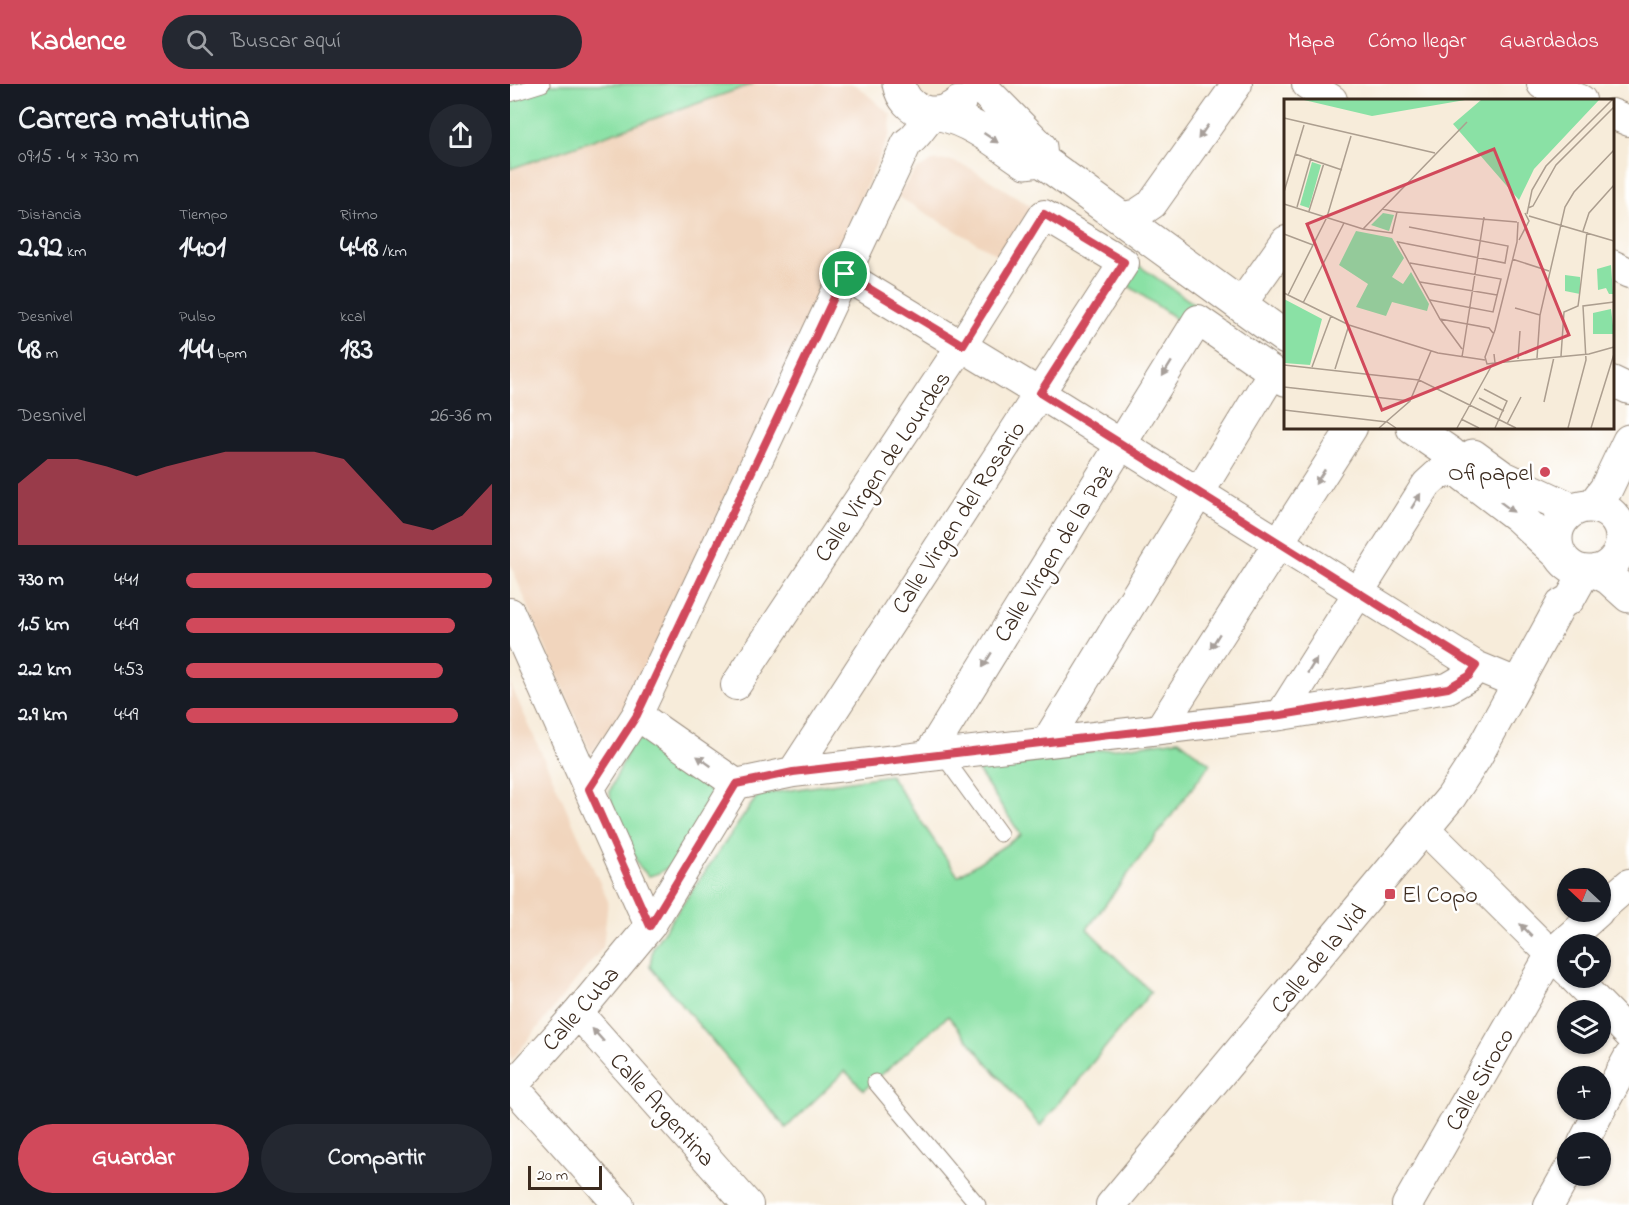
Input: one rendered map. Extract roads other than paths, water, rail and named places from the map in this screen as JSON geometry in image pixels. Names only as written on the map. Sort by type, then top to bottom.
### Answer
[{"type":"main road","points":[[938,114],[958,105],[968,84]]},
{"type":"main road","points":[[978,84],[1040,147],[1041,160]]},
{"type":"main road","points":[[901,92],[920,112],[957,117],[1026,162],[1041,160],[1284,337]]},
{"type":"main road","points":[[1414,429],[1577,565],[1609,578],[1629,596]]},
{"type":"main road","points":[[1607,527],[1559,525],[1556,545],[1577,565],[1613,561],[1607,527],[1606,489],[1629,441]]},
{"type":"main road","points":[[1455,463],[1469,454],[1503,477],[1607,527]]},
{"type":"main road","points":[[1607,527],[1629,472]]},
{"type":"street","points":[[1120,218],[1137,214],[1152,204],[1237,84]]},
{"type":"street","points":[[1307,84],[1330,99]]},
{"type":"street","points":[[1542,84],[1579,99]]},
{"type":"street","points":[[901,92],[908,116],[905,135],[908,143]]},
{"type":"street","points":[[589,789],[637,715],[908,143],[915,138],[927,119],[938,114]]},
{"type":"street","points":[[1614,115],[1629,121]]},
{"type":"street","name":"Calle Virgen de Lourdes","points":[[736,685],[963,345],[1044,214],[1124,262]]},
{"type":"street","points":[[1240,306],[1284,244]]},
{"type":"street","name":"Calle Virgen del Rosario","points":[[793,772],[1124,262]]},
{"type":"street","points":[[1614,266],[1629,273]]},
{"type":"street","points":[[845,274],[963,345],[1476,666],[1517,683]]},
{"type":"street","name":"Calle Virgen de la Paz","points":[[935,755],[1198,320],[1279,376]]},
{"type":"street","points":[[1047,741],[1199,493],[1279,376]]},
{"type":"street","points":[[1614,382],[1629,390]]},
{"type":"street","points":[[1161,727],[1351,429]]},
{"type":"street","points":[[1281,715],[1427,484],[1455,463]]},
{"type":"street","name":"Calle de la Vid","points":[[1119,1203],[1425,829],[1477,758],[1561,604],[1570,599],[1577,565]]},
{"type":"street","points":[[510,613],[650,926]]},
{"type":"street","points":[[637,715],[736,784],[793,772],[1161,727],[1281,715],[1448,688],[1469,676],[1476,666]]},
{"type":"street","name":"Calle Cuba","points":[[511,1086],[578,1013],[650,926],[736,784]]},
{"type":"street","points":[[1425,829],[1557,960]]},
{"type":"street","name":"Calle Siroco","points":[[1611,900],[1629,884]]},
{"type":"street","name":"Calle Siroco","points":[[1581,934],[1590,922]]},
{"type":"street","name":"Calle Siroco","points":[[1407,1205],[1557,965]]},
{"type":"street","points":[[1584,988],[1629,1034]]},
{"type":"street","name":"Calle Argentina","points":[[578,1013],[748,1205]]},
{"type":"street","points":[[1611,1090],[1629,1057]]},
{"type":"street","points":[[511,1086],[619,1205]]},
{"type":"street","points":[[1549,1205],[1560,1186]]},
{"type":"lane","points":[[510,94],[542,84]]},
{"type":"lane","points":[[935,755],[1000,834]]},
{"type":"lane","points":[[875,1082],[978,1205]]},
{"type":"place","name":"Ofipapel","points":[[1545,472]]},
{"type":"place","name":"El Copo","points":[[1390,894]]}]
